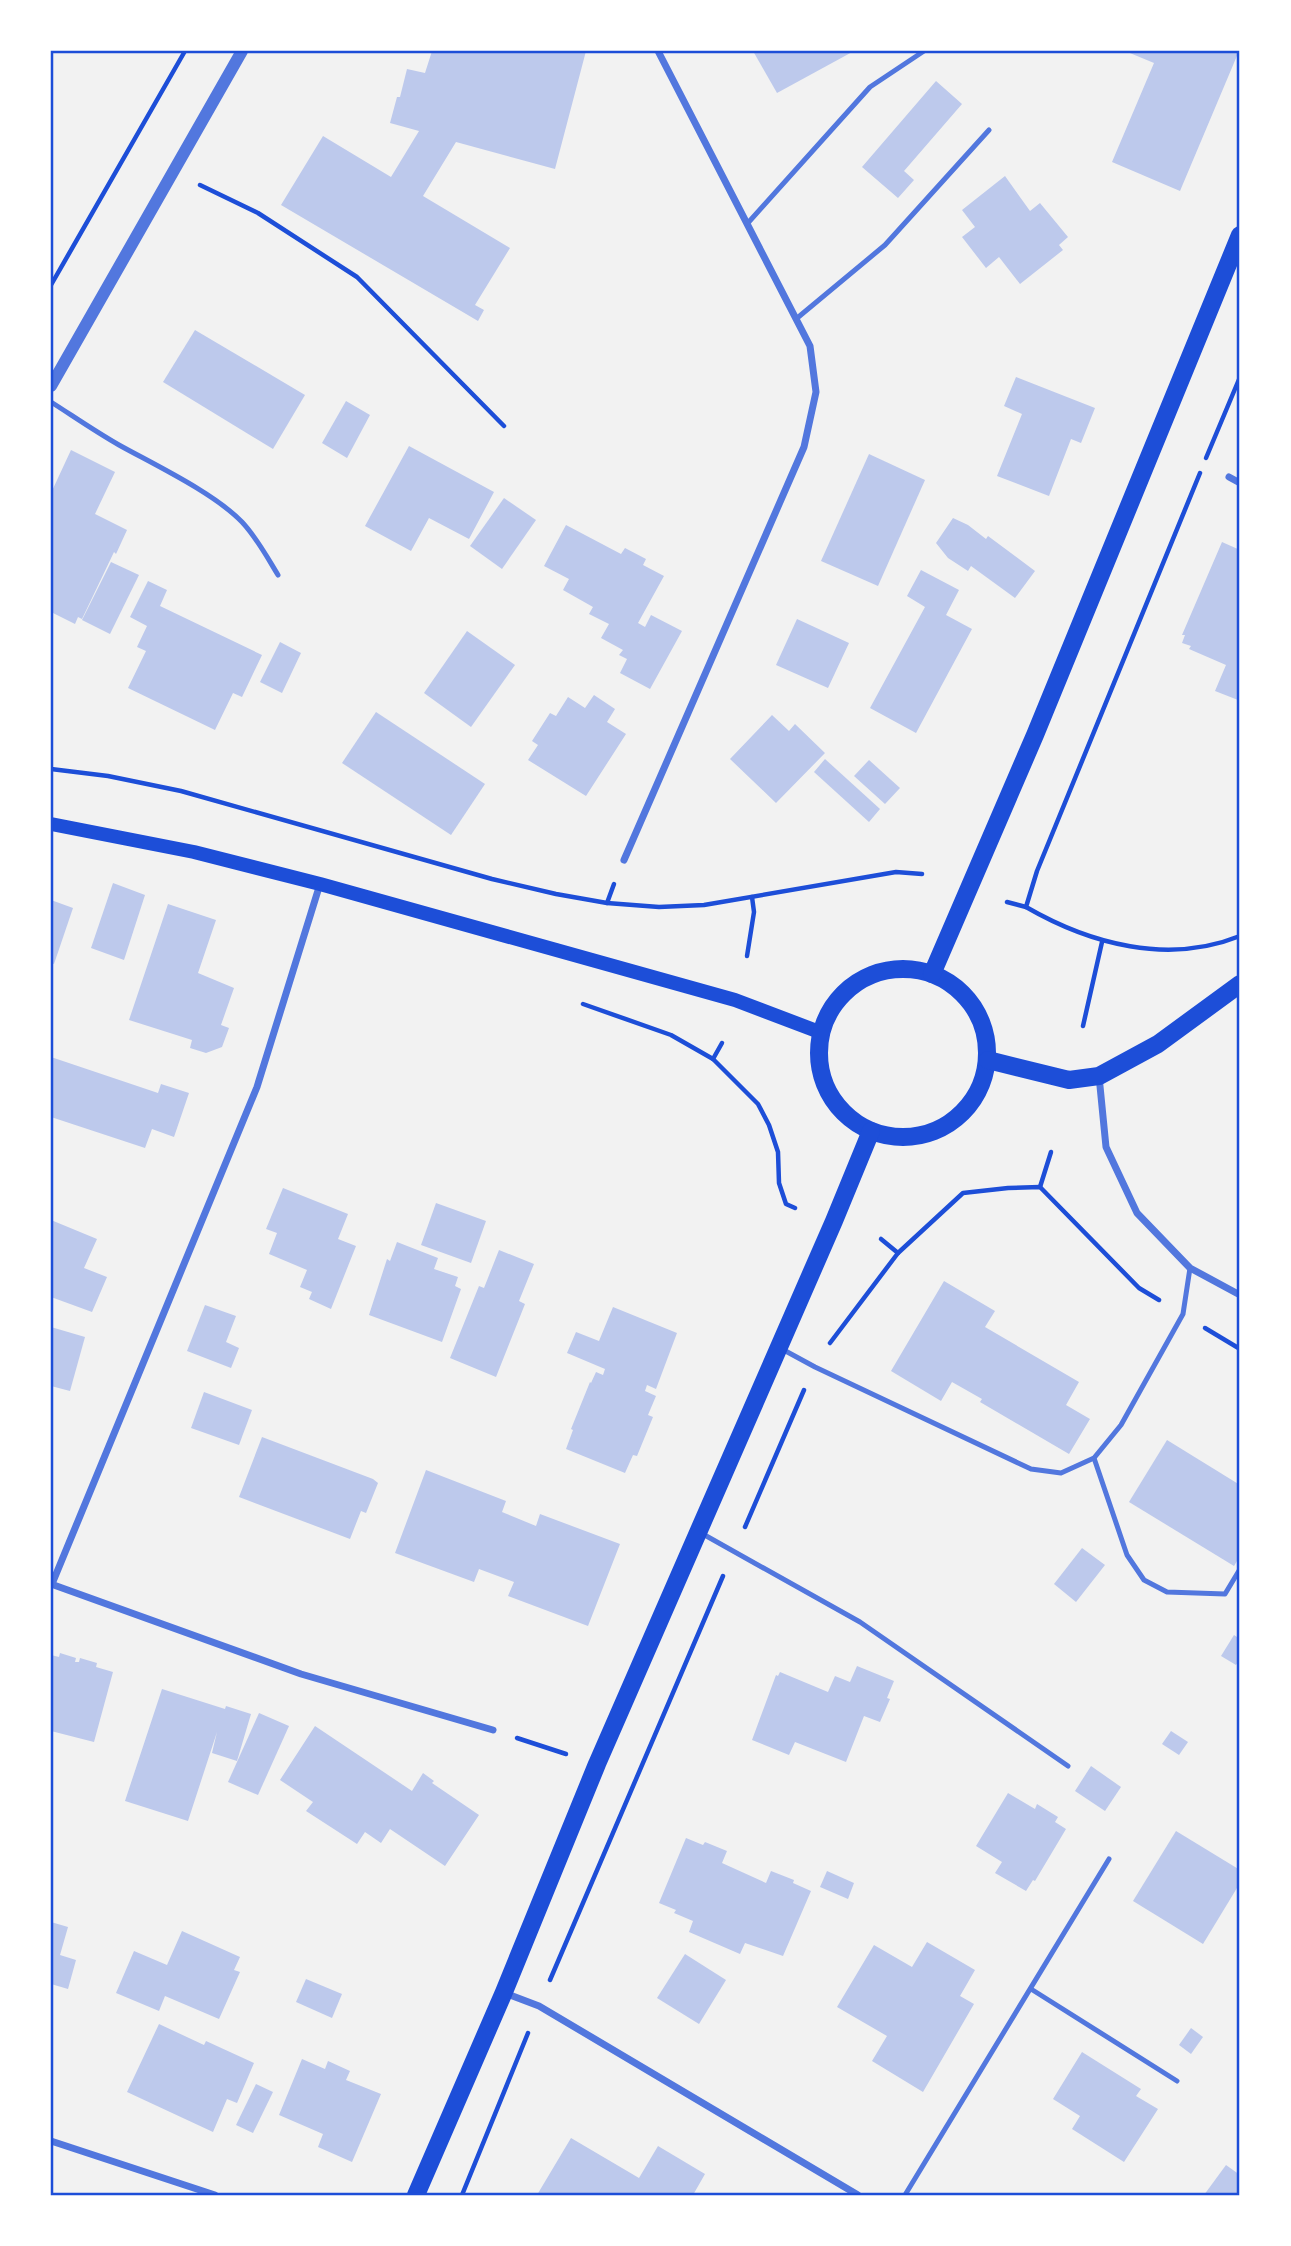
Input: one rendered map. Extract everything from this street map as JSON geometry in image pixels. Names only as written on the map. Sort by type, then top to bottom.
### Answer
[{"type":"main road","points":[[932,974],[1034,735],[1240,235]]},
{"type":"main road","points":[[51,824],[194,852],[320,884],[735,1000],[822,1033]]},
{"type":"main road","points":[[908,969],[932,974],[961,992],[982,1021],[988,1060],[976,1096],[952,1123],[927,1134],[904,1138],[871,1131],[847,1116],[831,1097],[822,1077],[819,1056],[822,1033],[831,1010],[859,981],[882,972],[908,969]]},
{"type":"main road","points":[[988,1060],[1069,1080],[1099,1076],[1158,1044],[1240,984]]},
{"type":"main road","points":[[416,2195],[505,1992],[597,1764],[871,1131]]},
{"type":"street","points":[[51,386],[242,51]]},
{"type":"street","points":[[624,860],[804,447],[816,392],[810,346],[658,51]]},
{"type":"street","points":[[1229,477],[1240,483]]},
{"type":"street","points":[[320,884],[257,1087],[52,1584],[301,1674],[493,1730]]},
{"type":"street","points":[[1099,1076],[1106,1147],[1137,1213],[1190,1268],[1240,1295]]},
{"type":"street","points":[[505,1992],[539,2006],[858,2195]]},
{"type":"street","points":[[51,2141],[215,2195]]},
{"type":"lane","points":[[747,224],[870,87],[924,51]]},
{"type":"lane","points":[[796,319],[886,246],[989,130]]},
{"type":"lane","points":[[51,402],[114,442],[182,479],[227,510],[241,521],[255,538],[278,575]]},
{"type":"lane","points":[[778,1346],[815,1367],[1031,1469],[1062,1473],[1094,1458],[1121,1425],[1183,1314],[1190,1268]]},
{"type":"lane","points":[[1094,1458],[1127,1555],[1144,1580],[1167,1592],[1225,1594],[1240,1569]]},
{"type":"lane","points":[[698,1532],[860,1622],[1068,1766]]},
{"type":"lane","points":[[905,2195],[1109,1859]]},
{"type":"lane","points":[[1031,1989],[1177,2081]]},
{"type":"path","points":[[51,285],[186,51]]},
{"type":"path","points":[[174,172],[258,213],[357,277],[504,426]]},
{"type":"path","points":[[1026,907],[1037,871],[1240,377]]},
{"type":"path","points":[[51,769],[108,776],[181,791],[492,879],[607,903],[659,907],[704,905],[896,872],[922,874]]},
{"type":"path","points":[[747,956],[754,912],[752,897]]},
{"type":"path","points":[[1007,902],[1026,907],[1102,942],[1138,949],[1184,949],[1240,936]]},
{"type":"path","points":[[1083,1026],[1102,942]]},
{"type":"path","points":[[583,1004],[671,1035],[713,1059],[758,1104],[764,1114],[778,1152],[779,1183],[786,1204],[795,1208]]},
{"type":"path","points":[[713,1059],[722,1043]]},
{"type":"path","points":[[1040,1187],[1051,1153]]},
{"type":"path","points":[[462,2195],[539,2006],[815,1367],[834,1337],[898,1252],[963,1193],[1040,1187],[1139,1288],[1240,1349]]},
{"type":"path","points":[[881,1239],[898,1252]]},
{"type":"path","points":[[493,1730],[597,1764]]},
{"type":"building","points":[[432,51],[586,51],[555,169],[456,142],[423,196],[510,248],[475,305],[484,310],[478,321],[281,205],[323,136],[391,177],[419,131],[390,123],[397,97],[400,97],[407,69],[425,73]]},
{"type":"building","points":[[753,51],[854,51],[777,93]]},
{"type":"building","points":[[1125,51],[1239,51],[1180,191],[1112,162],[1154,63]]},
{"type":"building","points":[[936,81],[962,104],[904,171],[914,180],[898,198],[862,167]]},
{"type":"building","points":[[1005,176],[1030,211],[1040,203],[1068,237],[1059,245],[1063,250],[1020,284],[999,257],[986,268],[962,237],[975,227],[962,210]]},
{"type":"building","points":[[195,330],[305,395],[273,449],[163,382]]},
{"type":"building","points":[[1016,377],[1095,408],[1081,443],[1071,439],[1049,496],[997,476],[1022,414],[1004,406]]},
{"type":"building","points":[[346,401],[370,415],[347,458],[322,443]]},
{"type":"building","points":[[409,446],[494,492],[469,539],[429,518],[411,551],[365,526]]},
{"type":"building","points":[[71,450],[115,472],[95,514],[127,530],[82,619],[78,617],[75,624],[51,612],[51,493]]},
{"type":"building","points":[[869,454],[925,480],[878,586],[821,561]]},
{"type":"building","points":[[504,498],[536,520],[502,569],[470,546]]},
{"type":"building","points":[[953,518],[968,525],[986,539],[988,536],[1035,571],[1015,598],[971,566],[968,571],[948,558],[936,543]]},
{"type":"building","points":[[566,525],[621,554],[625,548],[646,559],[643,565],[664,576],[638,623],[645,627],[651,615],[682,631],[650,689],[620,673],[627,659],[619,655],[623,650],[601,638],[609,624],[589,614],[593,607],[563,590],[569,579],[544,566]]},
{"type":"building","points":[[1222,542],[1240,550],[1238,700],[1215,691],[1226,665],[1189,649],[1191,646],[1182,643],[1185,635],[1182,635]]},
{"type":"building","points":[[111,562],[139,575],[110,634],[82,620]]},
{"type":"building","points":[[921,570],[959,590],[946,615],[972,629],[916,733],[870,708],[925,607],[907,596]]},
{"type":"building","points":[[148,581],[167,590],[160,606],[262,655],[242,697],[233,693],[215,730],[128,688],[146,651],[137,647],[147,626],[130,617]]},
{"type":"building","points":[[797,619],[849,643],[828,688],[776,665]]},
{"type":"building","points":[[467,631],[515,665],[471,727],[424,693]]},
{"type":"building","points":[[280,642],[301,653],[282,693],[260,682]]},
{"type":"building","points":[[594,695],[615,709],[607,722],[626,734],[586,796],[528,760],[538,745],[532,741],[550,713],[556,716],[568,697],[585,708]]},
{"type":"building","points":[[376,712],[485,784],[451,835],[342,763]]},
{"type":"building","points":[[772,715],[789,731],[795,724],[825,753],[776,803],[730,759]]},
{"type":"building","points":[[825,759],[880,809],[869,822],[814,772]]},
{"type":"building","points":[[869,760],[900,788],[885,804],[854,776]]},
{"type":"building","points":[[113,883],[145,895],[124,960],[91,948]]},
{"type":"building","points":[[51,900],[73,908],[54,964],[51,963]]},
{"type":"building","points":[[168,904],[216,920],[198,973],[234,988],[221,1025],[229,1028],[222,1047],[206,1053],[190,1048],[192,1040],[129,1020]]},
{"type":"building","points":[[51,1057],[158,1093],[161,1084],[189,1093],[174,1137],[152,1129],[145,1148],[51,1117]]},
{"type":"building","points":[[283,1188],[348,1214],[338,1239],[356,1246],[331,1309],[309,1299],[312,1292],[300,1287],[307,1270],[269,1254],[277,1233],[266,1229]]},
{"type":"building","points":[[436,1203],[486,1221],[471,1263],[421,1245]]},
{"type":"building","points":[[51,1220],[97,1239],[84,1268],[107,1277],[92,1312],[51,1297]]},
{"type":"building","points":[[397,1242],[438,1258],[434,1269],[458,1277],[455,1286],[461,1289],[442,1342],[369,1315],[387,1259],[390,1261]]},
{"type":"building","points":[[499,1250],[534,1264],[519,1301],[525,1304],[496,1377],[450,1358],[479,1286],[484,1288]]},
{"type":"building","points":[[944,1281],[995,1311],[985,1327],[1079,1382],[1066,1405],[1090,1419],[1069,1454],[980,1402],[982,1399],[952,1382],[941,1401],[891,1371]]},
{"type":"building","points":[[205,1305],[236,1316],[226,1342],[239,1348],[231,1368],[187,1351]]},
{"type":"building","points":[[613,1307],[677,1333],[656,1389],[647,1385],[645,1391],[656,1396],[648,1415],[653,1417],[637,1456],[633,1455],[625,1473],[566,1449],[590,1382],[596,1372],[603,1375],[605,1369],[567,1353],[576,1332],[599,1341]]},
{"type":"building","points":[[51,1327],[85,1337],[70,1391],[51,1386]]},
{"type":"building","points":[[204,1392],[252,1410],[239,1445],[191,1428]]},
{"type":"building","points":[[262,1437],[378,1483],[366,1513],[361,1511],[350,1539],[239,1497]]},
{"type":"building","points":[[1167,1440],[1240,1485],[1240,1556],[1234,1566],[1129,1502]]},
{"type":"building","points":[[426,1470],[506,1501],[502,1512],[536,1526],[540,1514],[620,1544],[588,1626],[508,1596],[514,1582],[479,1569],[474,1582],[395,1553]]},
{"type":"building","points":[[1082,1548],[1105,1565],[1076,1602],[1054,1584]]},
{"type":"building","points":[[1234,1635],[1240,1639],[1240,1659],[1236,1665],[1221,1656]]},
{"type":"building","points":[[60,1653],[76,1658],[75,1662],[79,1662],[80,1658],[113,1672],[94,1742],[51,1731],[51,1655],[59,1657]]},
{"type":"building","points":[[857,1666],[894,1681],[880,1722],[864,1716],[846,1762],[795,1742],[789,1755],[752,1740],[776,1675],[780,1672],[828,1692],[835,1676],[850,1682]]},
{"type":"building","points":[[162,1689],[225,1709],[226,1706],[251,1714],[237,1761],[212,1753],[217,1732],[188,1821],[125,1801]]},
{"type":"building","points":[[259,1713],[289,1726],[258,1795],[228,1782]]},
{"type":"building","points":[[315,1726],[412,1791],[423,1773],[434,1781],[432,1783],[479,1815],[445,1866],[390,1829],[381,1843],[365,1832],[357,1844],[306,1811],[313,1802],[280,1780]]},
{"type":"building","points":[[1171,1731],[1188,1742],[1179,1755],[1162,1744]]},
{"type":"building","points":[[1091,1766],[1121,1787],[1105,1811],[1075,1791]]},
{"type":"building","points":[[1008,1793],[1035,1809],[1037,1804],[1058,1817],[1055,1822],[1066,1829],[1035,1881],[1033,1880],[1026,1891],[995,1873],[1002,1862],[976,1846]]},
{"type":"building","points":[[1176,1831],[1240,1870],[1240,1883],[1203,1944],[1133,1901]]},
{"type":"building","points":[[686,1838],[727,1851],[722,1863],[766,1883],[771,1871],[794,1880],[793,1883],[811,1891],[783,1956],[745,1943],[740,1954],[689,1932],[693,1921],[659,1903]]},
{"type":"building","points":[[827,1871],[854,1883],[848,1899],[820,1887]]},
{"type":"building","points":[[51,1922],[68,1927],[60,1955],[76,1960],[68,1989],[51,1984]]},
{"type":"building","points":[[182,1931],[240,1957],[234,1970],[240,1972],[219,2019],[165,1996],[159,2011],[116,1993],[134,1951],[167,1965]]},
{"type":"building","points":[[927,1942],[975,1970],[960,1996],[974,2004],[923,2092],[872,2061],[887,2036],[837,2007],[874,1945],[912,1967]]},
{"type":"building","points":[[685,1954],[726,1980],[699,2024],[657,1998]]},
{"type":"building","points":[[306,1979],[342,1994],[332,2018],[296,2002]]},
{"type":"building","points":[[159,2024],[204,2045],[206,2041],[254,2063],[237,2103],[227,2099],[213,2132],[127,2092]]},
{"type":"building","points":[[1191,2028],[1203,2037],[1191,2054],[1179,2045]]},
{"type":"building","points":[[1082,2052],[1141,2089],[1136,2096],[1158,2109],[1124,2162],[1072,2129],[1080,2116],[1053,2099]]},
{"type":"building","points":[[302,2059],[325,2069],[328,2061],[350,2071],[346,2080],[381,2094],[352,2162],[318,2147],[323,2134],[279,2115]]},
{"type":"building","points":[[256,2084],[273,2092],[253,2133],[236,2125]]},
{"type":"building","points":[[571,2138],[639,2178],[658,2146],[705,2174],[693,2195],[537,2195]]},
{"type":"building","points":[[1226,2165],[1240,2175],[1240,2195],[1204,2195]]}]
